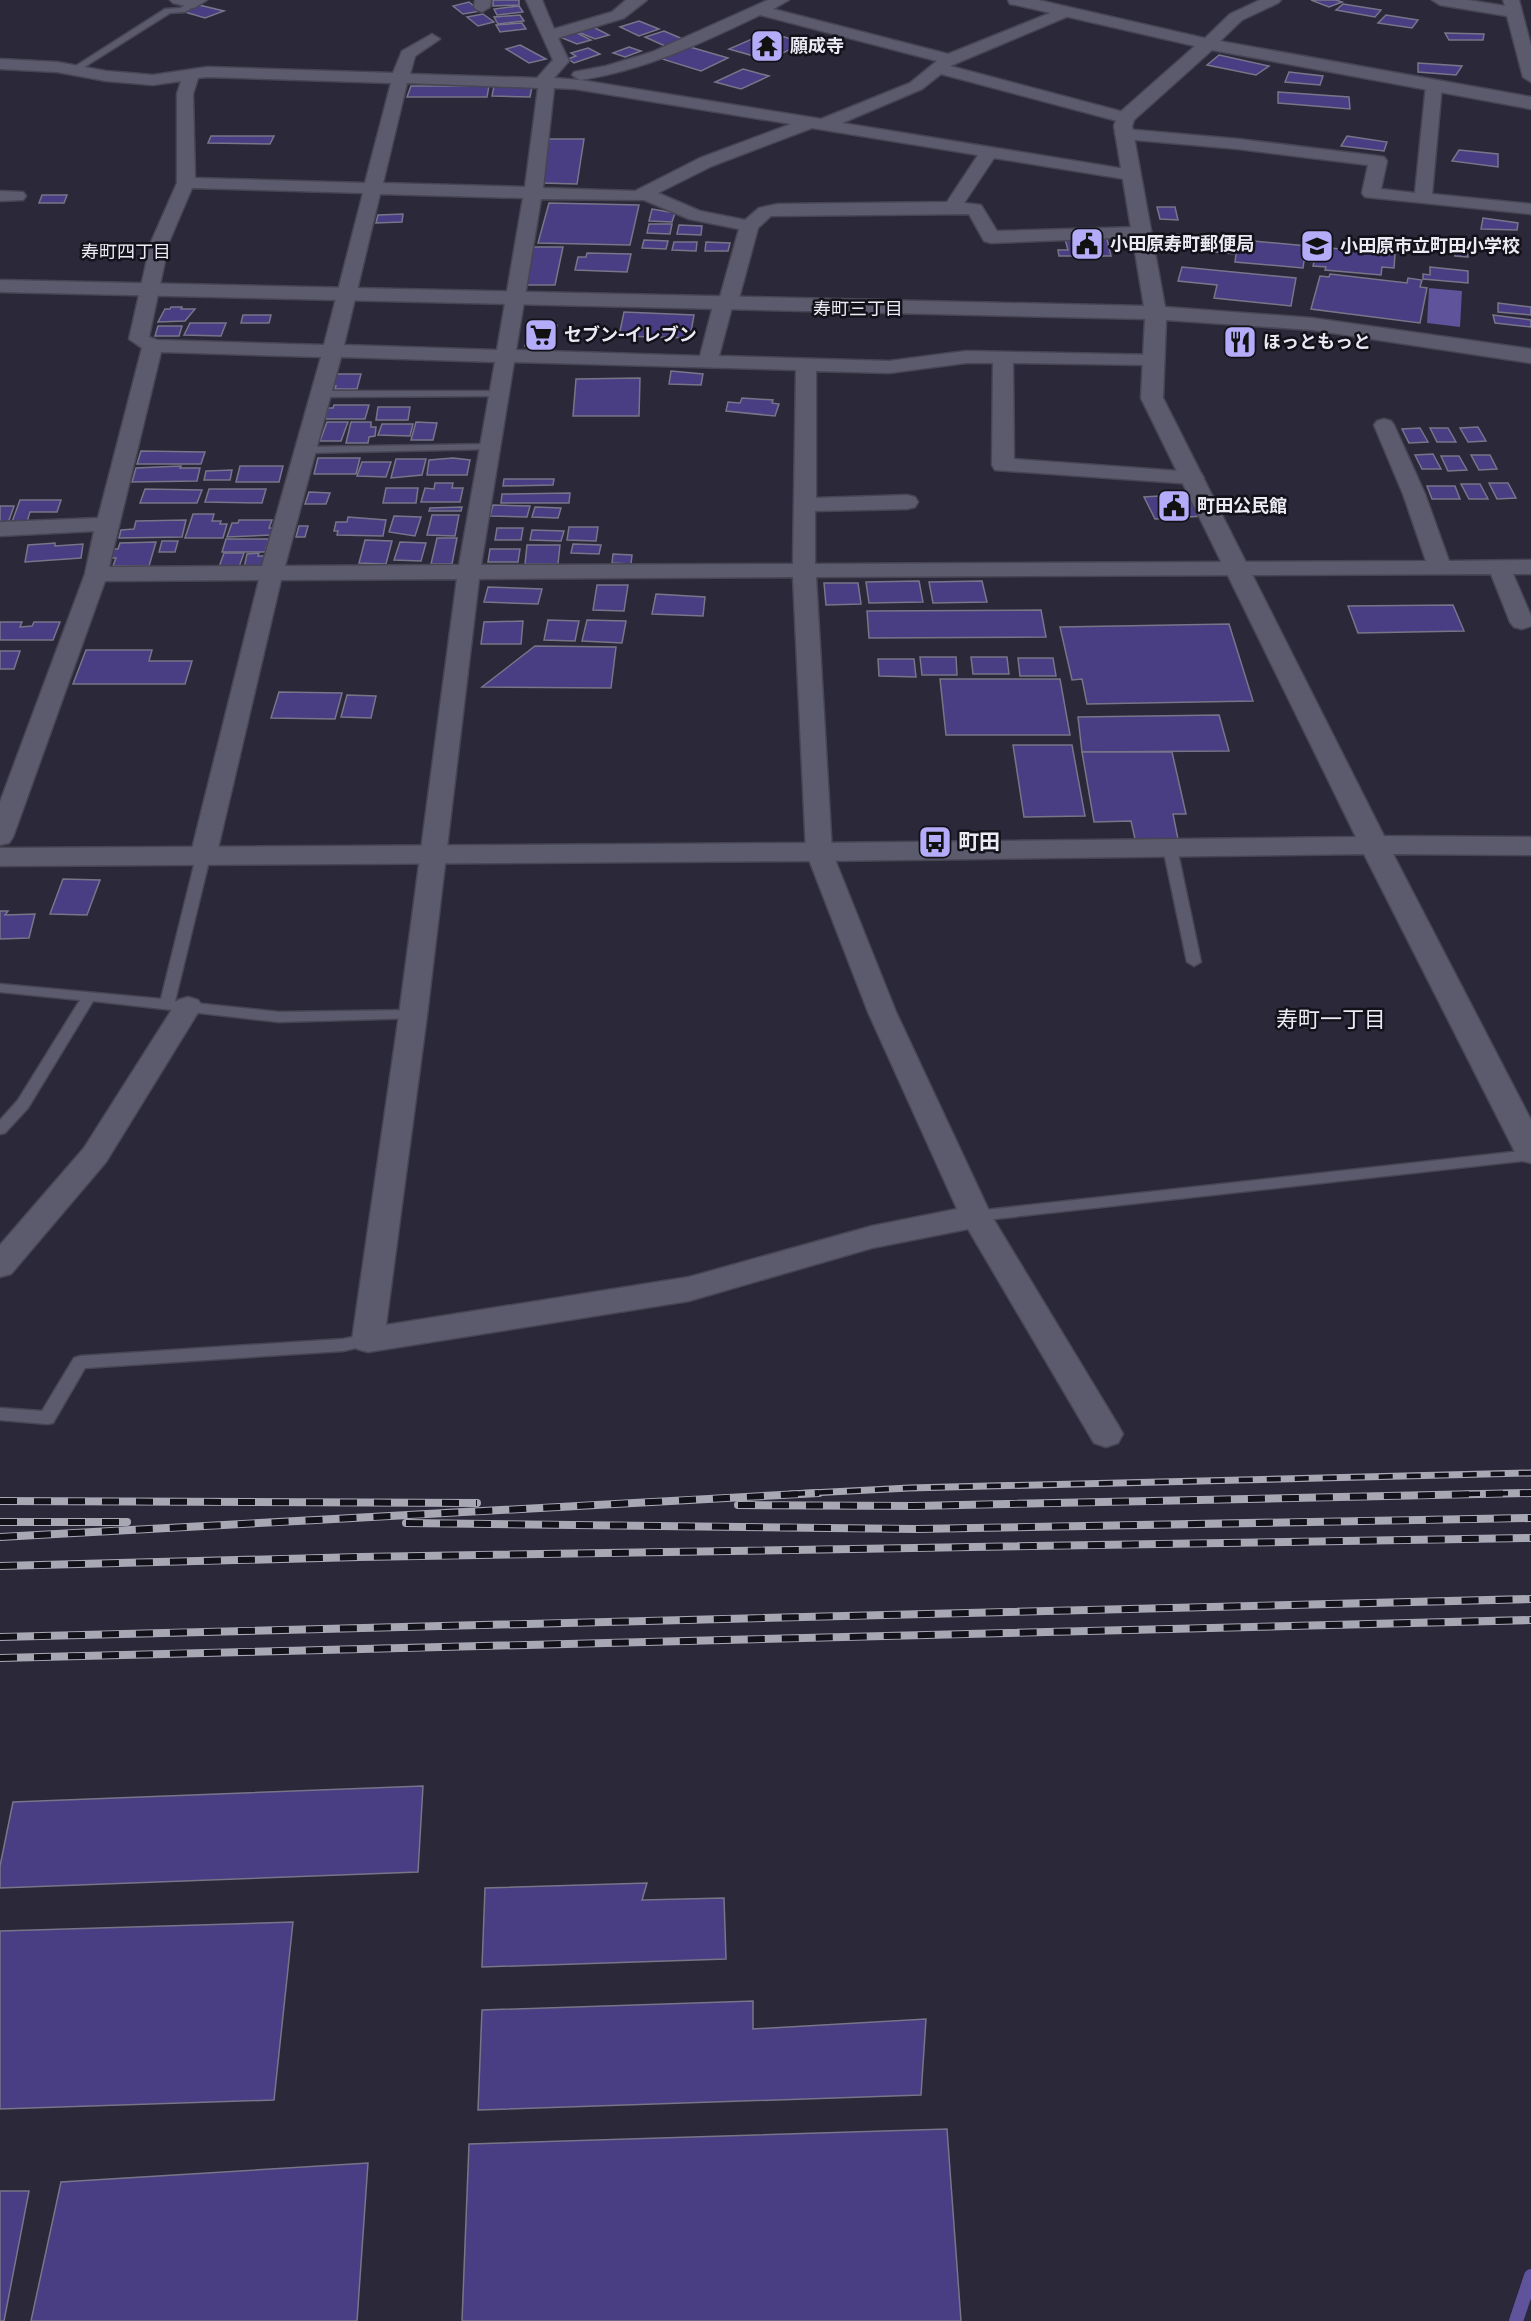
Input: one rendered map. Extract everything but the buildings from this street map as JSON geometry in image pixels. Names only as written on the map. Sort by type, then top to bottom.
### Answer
[{"type":"street","points":[[178,0],[196,2]]},
{"type":"street","points":[[534,0],[561,61],[546,80],[533,194],[469,572],[413,1015],[368,1340],[688,1289],[872,1237],[976,1216]]},
{"type":"street","points":[[549,36],[618,15],[630,4],[639,0]]},
{"type":"street","points":[[546,80],[615,70],[665,52],[781,0]]},
{"type":"street","points":[[1016,0],[1208,44],[1531,103]]},
{"type":"street","points":[[1125,126],[1236,17],[1273,0]]},
{"type":"street","points":[[1440,0],[1512,6],[1531,77]]},
{"type":"street","points":[[758,10],[944,63],[1125,126],[1238,144],[1378,161],[1371,194],[1531,209]]},
{"type":"street","points":[[186,183],[638,196],[706,162],[818,124],[916,86],[944,63],[1065,12]]},
{"type":"street","points":[[203,857],[272,572],[333,349],[400,78],[408,54],[432,39]]},
{"type":"street","points":[[0,64],[75,69],[106,76],[153,80],[207,72],[546,80],[1131,175]]},
{"type":"street","points":[[191,75],[185,94],[186,183],[160,242],[139,339],[153,346],[333,349],[889,367],[966,357],[1152,358]]},
{"type":"street","points":[[1423,199],[1434,85]]},
{"type":"street","points":[[1125,126],[1140,232],[1156,313],[1152,358],[1152,398],[1374,845],[1531,1153]]},
{"type":"street","points":[[952,207],[989,152]]},
{"type":"street","points":[[644,193],[695,215],[725,223],[749,226]]},
{"type":"street","points":[[708,362],[749,226],[765,212],[778,209],[952,207],[975,209],[991,237],[1140,232]]},
{"type":"street","points":[[0,286],[1156,313],[1312,324],[1529,359]]},
{"type":"street","points":[[0,837],[96,574],[106,524],[153,346]]},
{"type":"street","points":[[1003,357],[1003,465],[1193,478]]},
{"type":"street","points":[[807,366],[804,569],[819,852],[882,1012],[976,1216],[1106,1434]]},
{"type":"street","points":[[1384,425],[1414,494],[1440,568]]},
{"type":"street","points":[[805,505],[907,502]]},
{"type":"street","points":[[0,529],[106,524]]},
{"type":"street","points":[[1499,567],[1522,622]]},
{"type":"street","points":[[96,574],[1531,567]]},
{"type":"street","points":[[0,857],[819,852],[1374,845],[1531,846]]},
{"type":"street","points":[[0,1266],[95,1155],[178,1006]]},
{"type":"lane","points":[[75,69],[168,11],[182,10],[196,2]]},
{"type":"lane","points":[[321,394],[499,394]]},
{"type":"lane","points":[[305,450],[490,447]]},
{"type":"lane","points":[[1170,848],[1194,962]]},
{"type":"lane","points":[[178,1006],[203,857]]},
{"type":"lane","points":[[0,988],[279,1017],[413,1015]]},
{"type":"lane","points":[[0,1129],[23,1104],[89,996]]},
{"type":"lane","points":[[976,1216],[1531,1153]]},
{"type":"lane","points":[[0,1414],[47,1418],[80,1362],[343,1345],[368,1340]]},
{"type":"shaded area","points":[[1429,288],[1462,291],[1460,327],[1427,323]]},
{"type":"waterway","points":[[1516,2321],[1531,2276]]},
{"type":"railway","points":[[791,1494],[909,1488],[1531,1473]]},
{"type":"railway","points":[[0,1537],[819,1493]]},
{"type":"railway","points":[[738,1505],[915,1506],[1531,1493],[1466,1494]]},
{"type":"railway","points":[[0,1501],[477,1503]]},
{"type":"railway","points":[[406,1523],[915,1529],[1531,1518]]},
{"type":"railway","points":[[0,1522],[127,1522]]},
{"type":"railway","points":[[0,1566],[360,1557],[1531,1538]]},
{"type":"railway","points":[[0,1637],[1531,1599]]},
{"type":"railway","points":[[0,1658],[1531,1620]]},
{"type":"place","name":"願成寺","points":[[767,46]]},
{"type":"place","name":"小田原寿町郵便局","points":[[1087,244]]},
{"type":"place","name":"小田原市立町田小学校","points":[[1317,246]]},
{"type":"place","name":"セブン-イレブン","points":[[541,335]]},
{"type":"place","name":"ほっともっと","points":[[1240,342]]},
{"type":"place","name":"町田公民館","points":[[1174,506]]},
{"type":"place","name":"町田","points":[[935,842]]},
{"type":"district","name":"寿町四丁目","points":[[126,252]]},
{"type":"district","name":"寿町三丁目","points":[[858,309]]},
{"type":"district","name":"寿町一丁目","points":[[1331,1019]]}]
